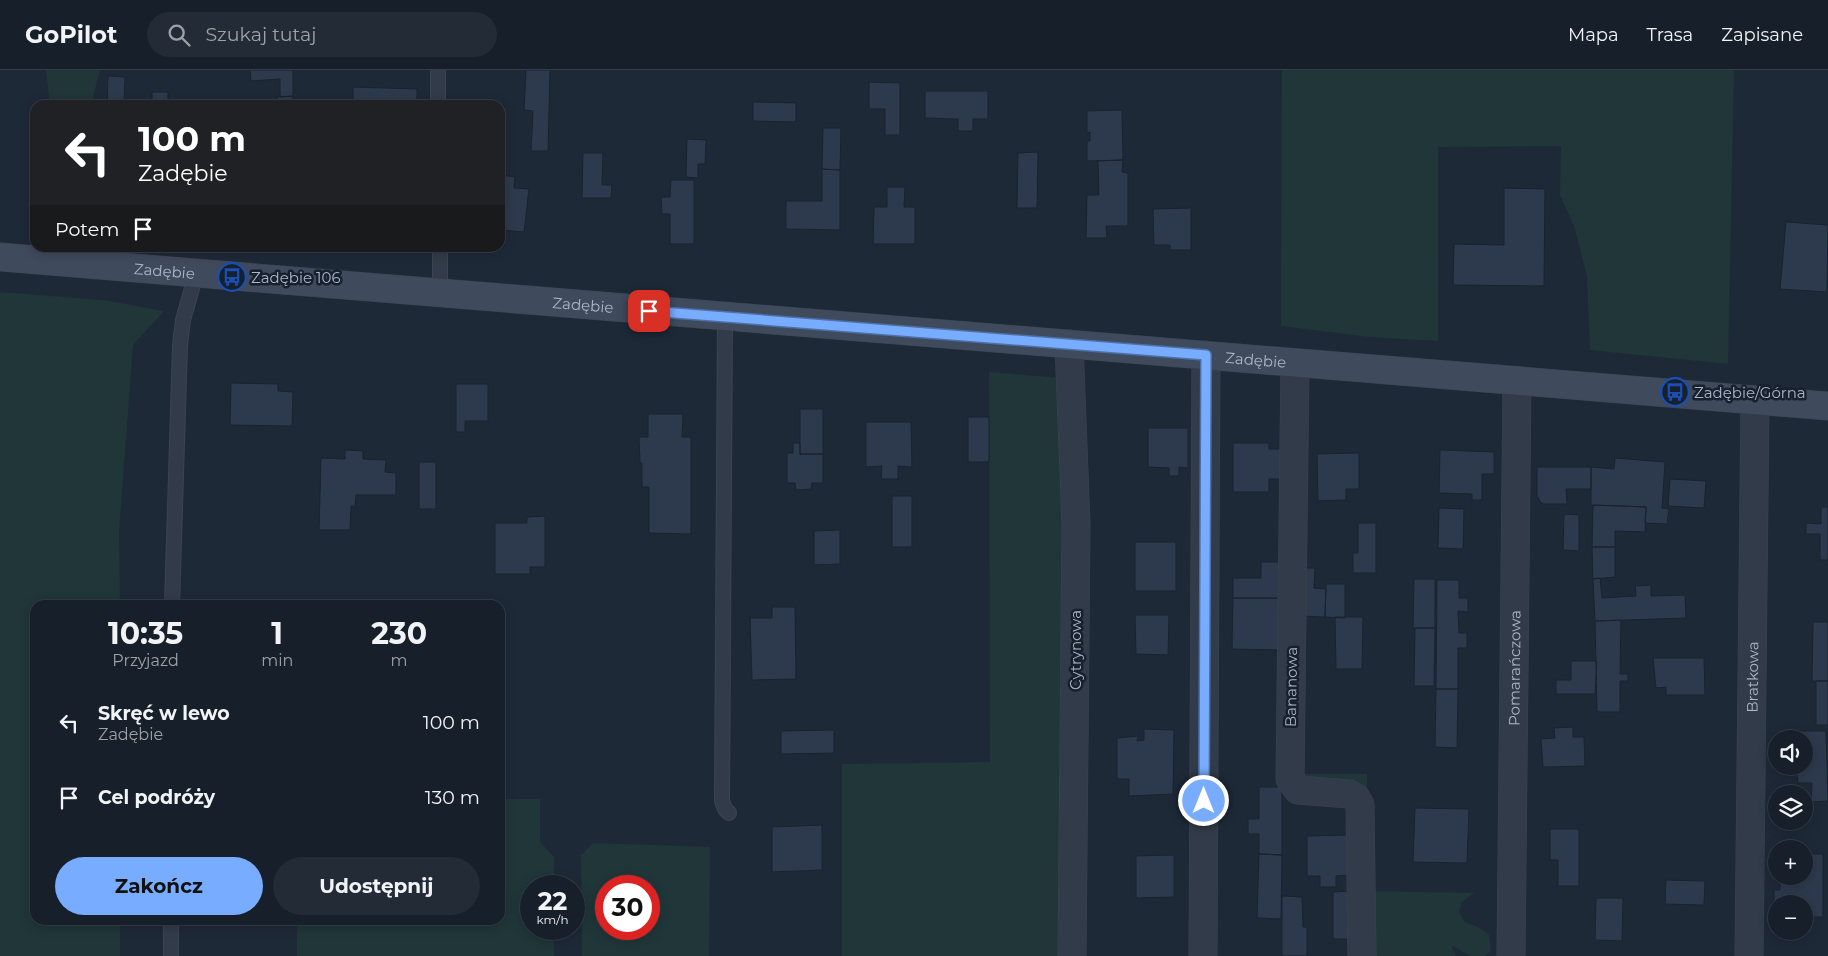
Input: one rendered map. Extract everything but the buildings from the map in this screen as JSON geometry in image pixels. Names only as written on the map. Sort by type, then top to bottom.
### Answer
[{"type":"street","name":"Zadębie","points":[[13,258],[1828,406]]},
{"type":"street","name":"Cytrynowa","points":[[1069,344],[1076,524],[1072,956]]},
{"type":"street","points":[[1203,956],[1206,355]]},
{"type":"street","name":"Bananowa","points":[[1295,363],[1290,779],[1298,790],[1349,794],[1356,798],[1360,805],[1362,956]]},
{"type":"street","name":"Pomarańczowa","points":[[1511,956],[1516,382]]},
{"type":"street","name":"Bratkowa","points":[[1749,956],[1756,400]]},
{"type":"lane","points":[[438,70],[438,100]]},
{"type":"lane","points":[[440,252],[440,294]]},
{"type":"lane","points":[[172,600],[180,345],[183,320],[196,274]]},
{"type":"lane","points":[[725,317],[722,800],[725,810],[729,813]]},
{"type":"lane","points":[[171,925],[171,956]]},
{"type":"green space","points":[[46,70],[100,70],[92,100],[49,100]]},
{"type":"green space","points":[[1282,70],[1734,70],[1728,364],[1590,350],[1587,276],[1574,226],[1560,195],[1561,146],[1438,147],[1438,341],[1370,337],[1281,326]]},
{"type":"green space","points":[[0,292],[103,300],[164,311],[133,345],[119,532],[120,600],[30,600],[30,925],[120,925],[120,956],[0,956]]},
{"type":"green space","points":[[989,372],[1062,378],[1069,491],[1063,956],[842,956],[842,764],[990,762]]},
{"type":"green space","points":[[1302,774],[1367,774],[1367,806],[1349,782],[1303,779]]},
{"type":"green space","points":[[505,799],[540,799],[540,842],[554,857],[554,875],[520,875],[520,940],[554,940],[554,956],[297,956],[297,925],[505,925]]},
{"type":"green space","points":[[593,843],[710,847],[709,956],[582,956],[582,940],[585,940],[585,875],[581,875],[581,856]]},
{"type":"green space","points":[[1368,891],[1474,893],[1462,902],[1459,912],[1465,922],[1478,927],[1489,935],[1491,951],[1485,956],[1470,956],[1451,945],[1456,956],[1368,956]]},
{"type":"place","name":"Zadębie 106","points":[[232,277]]},
{"type":"place","name":"Zadębie/Górna","points":[[1675,392]]},
{"type":"route","points":[[649,311],[1206,355],[1204,801]]}]
